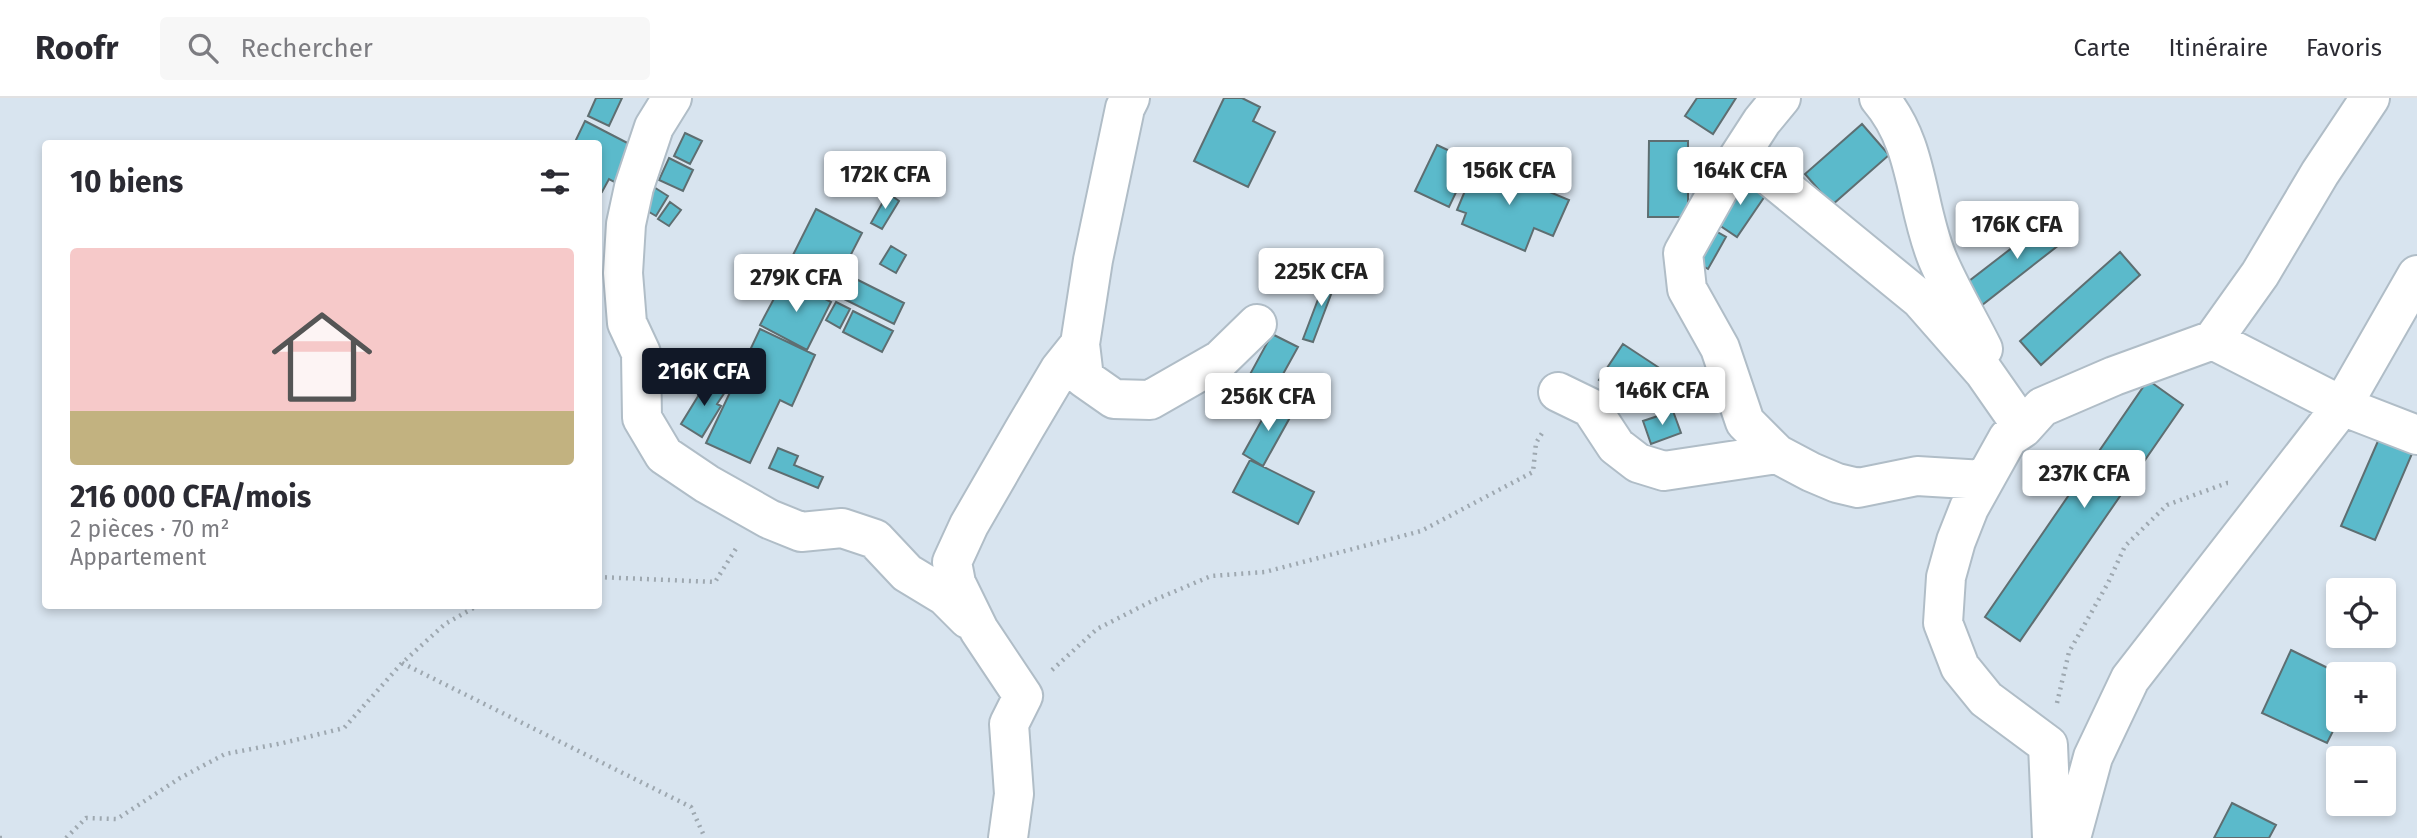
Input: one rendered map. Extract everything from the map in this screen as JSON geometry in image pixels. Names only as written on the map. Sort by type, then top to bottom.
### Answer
[{"type":"street","points":[[672,98],[654,127],[634,187],[626,224],[623,273],[627,323],[641,353],[642,418],[664,455],[769,519],[801,532],[842,528],[875,538],[907,573],[945,596],[979,630]]},
{"type":"street","points":[[1130,98],[1125,108],[1100,225],[1080,344],[1084,377],[1114,399],[1150,400],[1220,360],[1257,324]]},
{"type":"street","points":[[1781,98],[1762,121],[1725,178],[1683,253],[1687,289],[1720,348],[1745,422],[1777,454],[1837,483],[1858,488],[1917,476],[1984,480]]},
{"type":"street","points":[[1879,98],[1893,114],[1914,165],[1925,218],[1937,257],[2023,428]]},
{"type":"street","points":[[2052,838],[2048,745],[1986,699],[1960,667],[1943,623],[1945,577],[1969,508],[2008,438],[2023,428],[2042,408],[2114,376],[2213,340],[2260,274],[2320,173],[2370,98]]},
{"type":"street","points":[[1725,178],[1743,167],[1761,169],[1920,299],[1984,372],[2023,428]]},
{"type":"street","points":[[2071,838],[2093,757],[2130,679],[2342,406],[2417,275]]},
{"type":"street","points":[[2213,340],[2342,406],[2417,435]]},
{"type":"street","points":[[1008,838],[1014,794],[1009,724],[1023,696],[979,630],[956,583],[952,562],[969,525],[1025,428],[1060,369],[1080,344]]},
{"type":"street","points":[[1558,392],[1591,408],[1616,446],[1638,463],[1664,471],[1777,454]]},
{"type":"path","points":[[1023,696],[1097,629],[1152,601],[1211,576],[1265,572],[1422,531],[1533,472],[1536,443],[1551,419],[1558,392]]},
{"type":"path","points":[[2048,745],[2069,652],[2108,583],[2124,546],[2167,505],[2227,483],[2275,493]]},
{"type":"path","points":[[602,577],[715,582],[749,527],[744,505]]},
{"type":"path","points":[[66,838],[86,818],[117,819],[180,778],[225,754],[344,728],[402,663],[445,624],[472,609]]},
{"type":"path","points":[[402,663],[691,807],[705,838]]},
{"type":"building","points":[[596,98],[622,98],[609,126],[588,116]]},
{"type":"building","points":[[1224,98],[1242,98],[1260,107],[1253,121],[1275,132],[1248,187],[1194,161]]},
{"type":"building","points":[[1697,98],[1736,98],[1713,134],[1685,116]]},
{"type":"building","points":[[585,121],[639,149],[620,185],[609,179],[602,192],[602,140],[576,140]]},
{"type":"building","points":[[1862,124],[1889,155],[1832,205],[1805,174]]},
{"type":"building","points":[[685,133],[702,141],[690,164],[674,156]]},
{"type":"building","points":[[1649,141],[1688,141],[1688,217],[1648,217]]},
{"type":"building","points":[[1437,145],[1471,161],[1449,207],[1415,191]]},
{"type":"building","points":[[669,158],[693,170],[683,191],[659,180]]},
{"type":"building","points":[[1477,162],[1569,200],[1553,236],[1534,228],[1525,251],[1462,224],[1466,213],[1457,210]]},
{"type":"building","points":[[1743,177],[1767,193],[1737,237],[1713,221]]},
{"type":"building","points":[[649,184],[668,196],[656,216],[637,205]]},
{"type":"building","points":[[888,193],[899,201],[882,229],[871,223]]},
{"type":"building","points":[[670,202],[681,210],[669,226],[658,219]]},
{"type":"building","points":[[816,209],[862,233],[830,295],[785,271]]},
{"type":"building","points":[[2057,213],[2073,234],[1977,309],[1960,288]]},
{"type":"building","points":[[1705,225],[1726,237],[1708,269],[1687,257]]},
{"type":"building","points":[[891,246],[906,255],[896,273],[880,264]]},
{"type":"building","points":[[2120,252],[2140,275],[2041,365],[2020,341]]},
{"type":"building","points":[[1328,273],[1338,276],[1313,342],[1303,339]]},
{"type":"building","points":[[785,278],[831,302],[807,350],[760,325]]},
{"type":"building","points":[[854,278],[904,303],[894,324],[844,299]]},
{"type":"building","points":[[836,302],[850,309],[840,328],[826,320]]},
{"type":"building","points":[[853,311],[893,331],[882,352],[843,332]]},
{"type":"building","points":[[760,329],[815,355],[792,406],[780,400],[750,463],[706,443]]},
{"type":"building","points":[[1272,334],[1298,347],[1267,403],[1242,389]]},
{"type":"building","points":[[1623,344],[1670,375],[1647,411],[1599,380]]},
{"type":"building","points":[[702,378],[725,392],[717,404],[721,406],[702,437],[681,424],[700,393],[695,391]]},
{"type":"building","points":[[2148,380],[2183,405],[2020,641],[1985,617]]},
{"type":"building","points":[[1273,400],[1293,412],[1263,466],[1243,454]]},
{"type":"building","points":[[1673,411],[1681,433],[1651,444],[1643,421]]},
{"type":"building","points":[[2385,425],[2417,442],[2375,540],[2341,526]]},
{"type":"building","points":[[778,448],[798,456],[794,465],[823,477],[818,488],[769,468]]},
{"type":"building","points":[[1250,460],[1314,492],[1298,524],[1233,492]]},
{"type":"building","points":[[2291,650],[2326,667],[2326,732],[2332,732],[2327,743],[2262,713]]},
{"type":"building","points":[[2232,803],[2276,825],[2269,838],[2214,838]]}]
